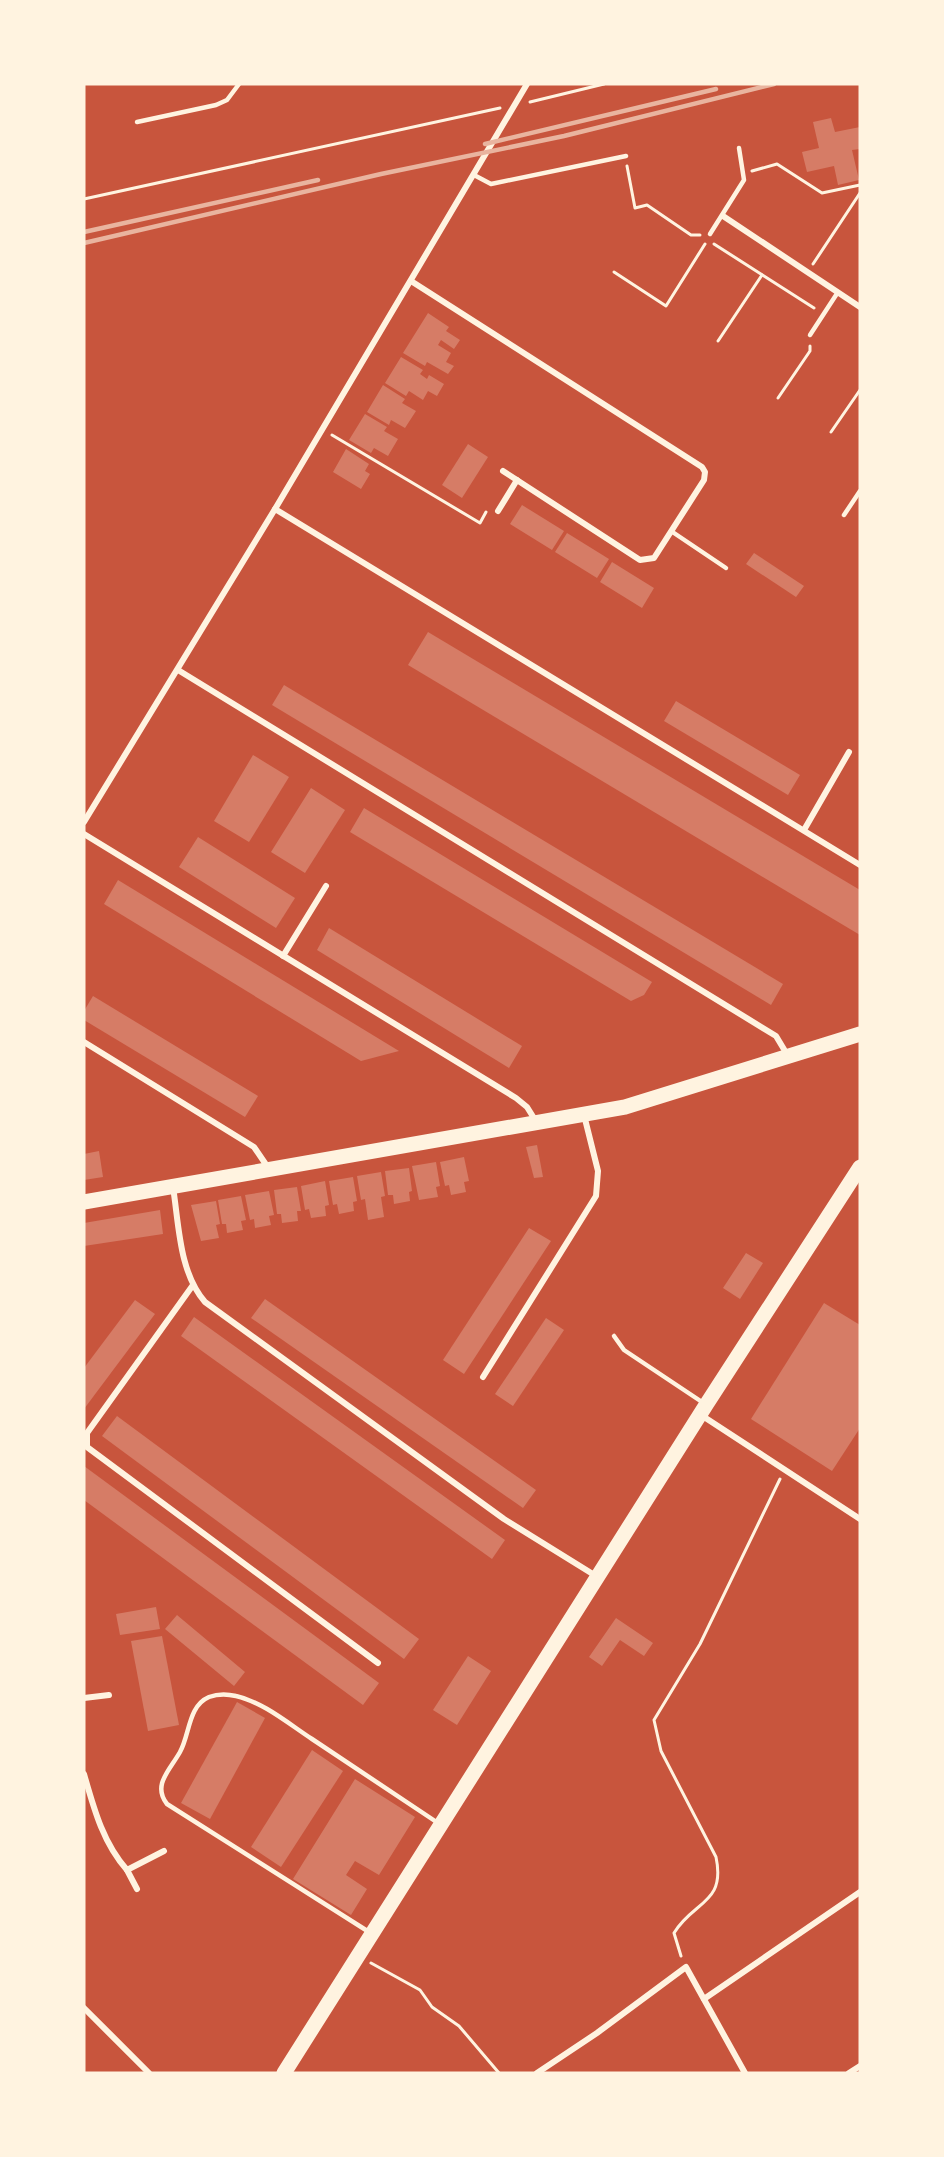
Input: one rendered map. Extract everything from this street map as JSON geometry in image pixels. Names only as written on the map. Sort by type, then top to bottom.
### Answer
[{"type":"main road","points":[[84,1202],[584,1115],[667,1096],[860,1034]]},
{"type":"main road","points":[[284,2073],[703,1409],[860,1167]]},
{"type":"street","points":[[84,822],[275,509],[527,84]]},
{"type":"street","points":[[723,216],[860,307]]},
{"type":"street","points":[[411,282],[702,467],[705,472],[704,480],[654,558],[640,560],[503,471]]},
{"type":"street","points":[[498,511],[517,480]]},
{"type":"street","points":[[275,509],[860,865]]},
{"type":"street","points":[[178,670],[776,1035],[788,1057]]},
{"type":"street","points":[[804,830],[849,752]]},
{"type":"street","points":[[84,834],[516,1098],[527,1107],[537,1124]]},
{"type":"street","points":[[283,956],[326,886]]},
{"type":"street","points":[[84,1042],[254,1147],[269,1170]]},
{"type":"street","points":[[483,1377],[596,1196],[598,1171],[584,1115]]},
{"type":"street","points":[[173,1187],[188,1270],[193,1285],[205,1302],[504,1519],[598,1578]]},
{"type":"street","points":[[193,1285],[87,1432],[87,1447],[378,1663]]},
{"type":"street","points":[[703,1409],[785,1470],[860,1519]]},
{"type":"street","points":[[84,1698],[109,1695]]},
{"type":"street","points":[[84,1774],[105,1836],[137,1889]]},
{"type":"street","points":[[127,1870],[164,1851]]},
{"type":"street","points":[[704,1999],[860,1892]]},
{"type":"street","points":[[537,2073],[597,2033],[686,1967],[746,2073]]},
{"type":"street","points":[[84,2008],[149,2073]]},
{"type":"street","points":[[849,2073],[860,2066]]},
{"type":"lane","points":[[137,122],[216,105],[227,100],[239,84]]},
{"type":"lane","points":[[710,234],[742,185],[744,173],[739,148]]},
{"type":"lane","points":[[475,172],[491,184],[626,156]]},
{"type":"lane","points":[[810,335],[838,292]]},
{"type":"lane","points":[[844,515],[860,491]]},
{"type":"lane","points":[[671,531],[726,568]]},
{"type":"lane","points":[[614,1336],[624,1350],[703,1409]]},
{"type":"lane","points":[[371,1934],[167,1804],[160,1793],[160,1784],[184,1744],[196,1709],[203,1700],[215,1695],[231,1695],[246,1699],[286,1722],[441,1825]]},
{"type":"path","points":[[84,199],[604,84]]},
{"type":"path","points":[[626,156],[635,208],[647,205],[691,235],[710,234]]},
{"type":"path","points":[[744,173],[777,164],[822,193],[860,185]]},
{"type":"path","points":[[807,272],[860,193]]},
{"type":"path","points":[[614,272],[666,306],[707,240],[823,314]]},
{"type":"path","points":[[718,341],[762,275]]},
{"type":"path","points":[[778,398],[810,351],[810,335]]},
{"type":"path","points":[[831,432],[860,390]]},
{"type":"path","points":[[322,429],[480,523],[490,506],[498,511]]},
{"type":"path","points":[[686,1967],[675,1944],[674,1933],[680,1924],[708,1900],[717,1885],[719,1872],[716,1857],[661,1751],[654,1720],[700,1644],[785,1470]]},
{"type":"path","points":[[358,1955],[420,1990],[432,2007],[459,2026],[499,2073]]},
{"type":"building","points":[[831,118],[835,132],[860,127],[860,149],[852,150],[859,180],[838,185],[834,166],[807,172],[802,152],[819,148],[813,122]]},
{"type":"building","points":[[428,313],[449,327],[446,331],[460,340],[454,349],[441,340],[438,345],[451,353],[446,362],[454,366],[448,374],[427,362],[425,366],[403,353]]},
{"type":"building","points":[[401,357],[423,370],[420,374],[427,379],[429,375],[444,384],[437,396],[428,391],[423,400],[409,391],[406,396],[385,383]]},
{"type":"building","points":[[383,385],[405,399],[402,403],[416,411],[405,428],[391,420],[389,425],[367,412]]},
{"type":"building","points":[[365,414],[387,427],[384,431],[398,439],[388,456],[374,448],[371,453],[349,440]]},
{"type":"building","points":[[468,444],[488,457],[462,498],[442,485]]},
{"type":"building","points":[[346,449],[369,464],[365,471],[370,474],[361,489],[333,472]]},
{"type":"building","points":[[522,505],[564,531],[552,550],[510,524]]},
{"type":"building","points":[[567,533],[609,559],[597,578],[555,552]]},
{"type":"building","points":[[754,553],[804,586],[796,597],[746,564]]},
{"type":"building","points":[[612,562],[654,588],[642,608],[600,582]]},
{"type":"building","points":[[428,632],[860,890],[860,935],[408,665]]},
{"type":"building","points":[[284,685],[783,984],[771,1005],[272,705]]},
{"type":"building","points":[[676,701],[800,775],[788,795],[664,721]]},
{"type":"building","points":[[253,755],[289,777],[249,842],[214,821]]},
{"type":"building","points":[[311,788],[345,810],[305,873],[271,852]]},
{"type":"building","points":[[364,808],[652,982],[644,995],[631,1001],[350,832]]},
{"type":"building","points":[[198,837],[295,898],[276,928],[179,867]]},
{"type":"building","points":[[118,880],[399,1051],[361,1061],[104,904]]},
{"type":"building","points":[[329,928],[522,1046],[509,1068],[317,950]]},
{"type":"building","points":[[93,996],[258,1096],[245,1117],[84,1020],[84,1011]]},
{"type":"building","points":[[537,1145],[543,1177],[534,1178],[526,1147]]},
{"type":"building","points":[[99,1151],[103,1177],[84,1180],[84,1154]]},
{"type":"building","points":[[464,1157],[469,1181],[464,1182],[466,1192],[451,1195],[449,1185],[445,1186],[440,1162]]},
{"type":"building","points":[[436,1162],[440,1186],[436,1187],[438,1197],[419,1200],[412,1166]]},
{"type":"building","points":[[409,1168],[412,1191],[409,1192],[410,1201],[394,1204],[393,1195],[388,1195],[385,1171]]},
{"type":"building","points":[[381,1172],[385,1196],[381,1197],[384,1217],[368,1220],[365,1199],[361,1200],[357,1176]]},
{"type":"building","points":[[353,1177],[357,1201],[353,1202],[354,1211],[339,1214],[337,1204],[333,1205],[329,1181]]},
{"type":"building","points":[[325,1181],[329,1205],[325,1206],[326,1216],[311,1218],[309,1209],[305,1210],[301,1186]]},
{"type":"building","points":[[297,1187],[301,1211],[297,1211],[298,1221],[282,1223],[281,1214],[277,1214],[274,1190]]},
{"type":"building","points":[[269,1191],[274,1215],[269,1216],[271,1225],[255,1228],[254,1219],[250,1220],[245,1195]]},
{"type":"building","points":[[241,1196],[246,1220],[241,1221],[243,1230],[227,1233],[226,1224],[222,1224],[218,1200]]},
{"type":"building","points":[[216,1201],[220,1224],[216,1225],[219,1238],[201,1241],[191,1205]]},
{"type":"building","points":[[160,1210],[163,1234],[84,1246],[84,1223]]},
{"type":"building","points":[[529,1228],[551,1241],[464,1374],[443,1360]]},
{"type":"building","points":[[746,1253],[763,1263],[740,1299],[723,1288]]},
{"type":"building","points":[[265,1299],[536,1490],[523,1508],[251,1318]]},
{"type":"building","points":[[135,1300],[155,1314],[84,1409],[84,1368]]},
{"type":"building","points":[[824,1303],[860,1325],[860,1428],[832,1471],[751,1419]]},
{"type":"building","points":[[194,1317],[505,1540],[492,1559],[181,1336]]},
{"type":"building","points":[[546,1318],[564,1330],[513,1406],[495,1394]]},
{"type":"building","points":[[117,1416],[419,1639],[404,1659],[102,1436]]},
{"type":"building","points":[[84,1466],[379,1683],[363,1705],[84,1500]]},
{"type":"building","points":[[156,1607],[160,1629],[120,1635],[116,1614]]},
{"type":"building","points":[[177,1615],[245,1672],[234,1686],[165,1629]]},
{"type":"building","points":[[616,1618],[653,1643],[644,1656],[620,1640],[602,1666],[589,1657]]},
{"type":"building","points":[[162,1636],[179,1725],[148,1731],[131,1641]]},
{"type":"building","points":[[468,1656],[491,1671],[457,1725],[433,1710]]},
{"type":"building","points":[[237,1702],[265,1718],[210,1819],[181,1803]]},
{"type":"building","points":[[312,1750],[343,1771],[281,1867],[251,1847]]},
{"type":"building","points":[[355,1779],[415,1817],[379,1875],[355,1861],[346,1875],[367,1889],[351,1915],[293,1879]]},
{"type":"railway","points":[[84,243],[381,174],[564,136],[774,84]]},
{"type":"railway","points":[[485,144],[716,89]]},
{"type":"railway","points":[[84,232],[318,180]]}]
